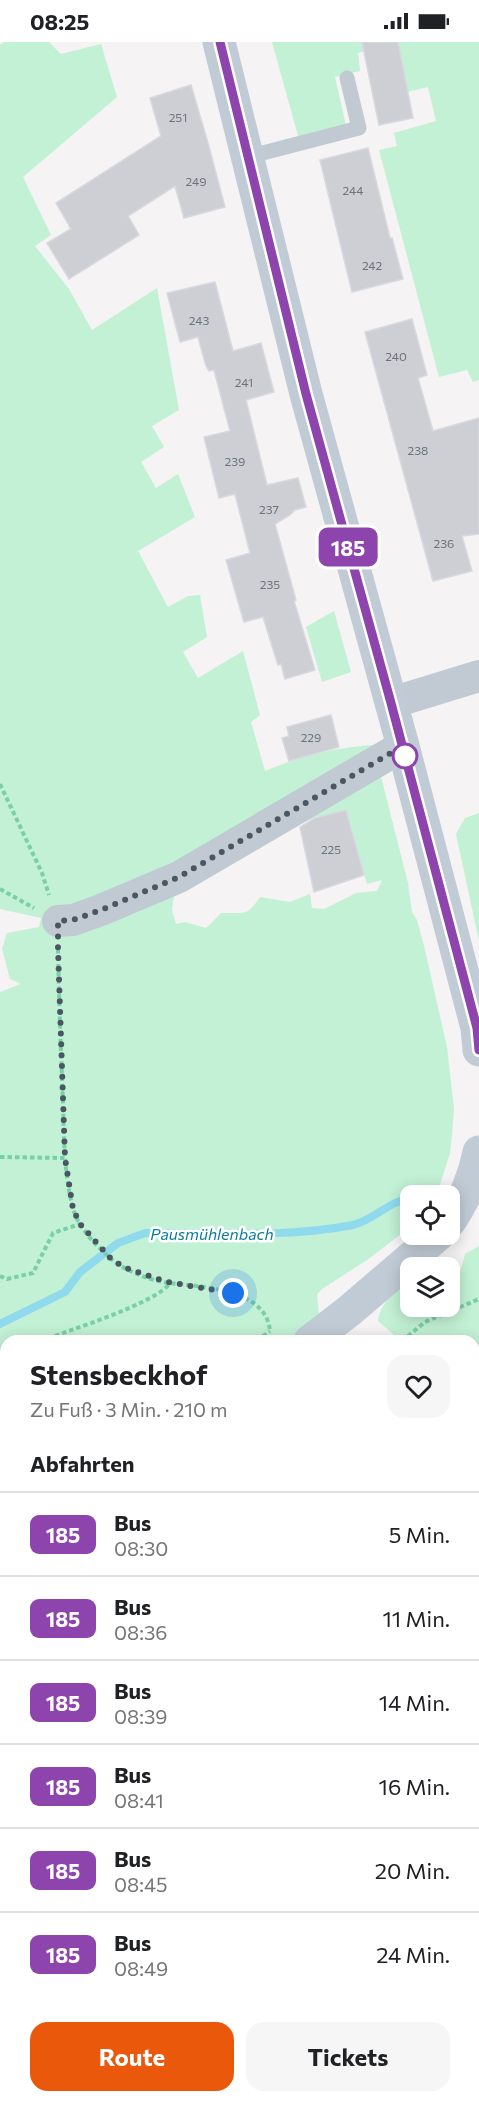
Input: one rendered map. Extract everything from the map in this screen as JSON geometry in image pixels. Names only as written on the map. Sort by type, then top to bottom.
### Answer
[{"type":"street","points":[[219,42],[306,394],[403,746],[477,1028],[479,1050]]},
{"type":"street","points":[[391,703],[479,676]]},
{"type":"street","points":[[58,921],[73,920],[101,910],[179,877],[403,746]]},
{"type":"street","points":[[460,1205],[474,1175],[479,1152]]},
{"type":"street","points":[[318,1335],[426,1245]]},
{"type":"lane","points":[[247,157],[359,129],[346,78]]},
{"type":"path","points":[[0,784],[42,873],[58,921],[65,1158],[73,1209],[80,1224],[112,1260],[138,1274],[170,1283],[233,1293],[248,1299],[259,1306],[269,1319],[270,1331],[265,1335]]},
{"type":"path","points":[[0,889],[58,921]]},
{"type":"path","points":[[0,1157],[65,1158]]},
{"type":"path","points":[[0,1276],[7,1278],[33,1273],[53,1233],[80,1224]]},
{"type":"path","points":[[57,1335],[148,1300],[170,1283]]},
{"type":"path","points":[[409,1335],[424,1322],[479,1299]]},
{"type":"green space","points":[[4,42],[49,42],[61,54],[101,44],[117,97],[23,177],[51,235],[35,246],[69,289],[92,330],[157,288],[179,410],[152,426],[164,447],[141,462],[156,488],[178,474],[195,517],[138,551],[168,607],[188,596],[200,595],[207,637],[183,652],[198,678],[243,651],[260,715],[251,722],[265,771],[318,754],[373,745],[408,883],[412,912],[417,920],[424,946],[447,1047],[454,1109],[450,1153],[440,1185],[400,1185],[400,1235],[317,1294],[319,1315],[304,1335],[0,1335],[0,992],[21,984],[10,979],[2,949],[7,933],[39,927],[41,918],[0,909],[0,45]],"holes":[[[346,810],[367,884],[382,880],[377,891],[356,893],[324,909],[312,908],[310,894],[290,902],[260,897],[247,911],[221,913],[206,928],[185,922],[176,924],[172,910],[174,895],[298,823]]]},
{"type":"green space","points":[[272,42],[479,42],[479,380],[473,382],[467,370],[439,377],[379,150],[397,146],[394,133],[436,121],[428,87],[399,94],[386,45],[358,53],[360,71],[335,77],[347,130],[300,143]]},
{"type":"green space","points":[[334,611],[351,672],[322,682],[306,627]]},
{"type":"green space","points":[[479,813],[479,941],[456,834],[465,818]]},
{"type":"green space","points":[[479,1246],[479,1335],[394,1335],[378,1321],[384,1304],[400,1284],[400,1317],[460,1317],[460,1273],[465,1254]]},
{"type":"building","points":[[362,42],[398,42],[413,118],[379,125]]},
{"type":"building","points":[[191,85],[225,207],[184,218],[175,186],[128,216],[139,235],[69,279],[47,243],[71,229],[56,203],[161,136],[150,98]]},
{"type":"building","points":[[368,148],[390,238],[392,238],[403,279],[352,292],[320,160]]},
{"type":"building","points":[[215,282],[233,351],[261,343],[274,392],[246,400],[267,485],[298,478],[306,507],[295,510],[275,524],[296,600],[294,601],[315,670],[285,679],[281,664],[278,665],[263,617],[244,622],[226,560],[250,553],[235,494],[219,498],[204,437],[230,431],[214,370],[209,371],[206,366],[198,337],[180,342],[167,293]]},
{"type":"building","points":[[412,319],[427,375],[418,378],[433,431],[479,418],[479,534],[462,536],[472,571],[433,581],[365,332]]},
{"type":"building","points":[[331,715],[339,747],[289,761],[282,738],[289,736],[287,727]]},
{"type":"building","points":[[346,810],[364,875],[314,892],[300,827],[315,818]]},
{"type":"waterway","name":"Pausmühlenbach","points":[[0,1324],[65,1292],[80,1272],[118,1243],[145,1233],[249,1234],[327,1229],[361,1223],[400,1201]]},
{"type":"bus line","name":"185","points":[[220,42],[306,394],[403,746],[477,1028],[479,1050]]},
{"type":"route","points":[[233,1293],[167,1282],[138,1274],[112,1260],[80,1224],[73,1209],[65,1158],[58,921],[73,920],[101,910],[179,877],[403,746],[405,756]]}]
